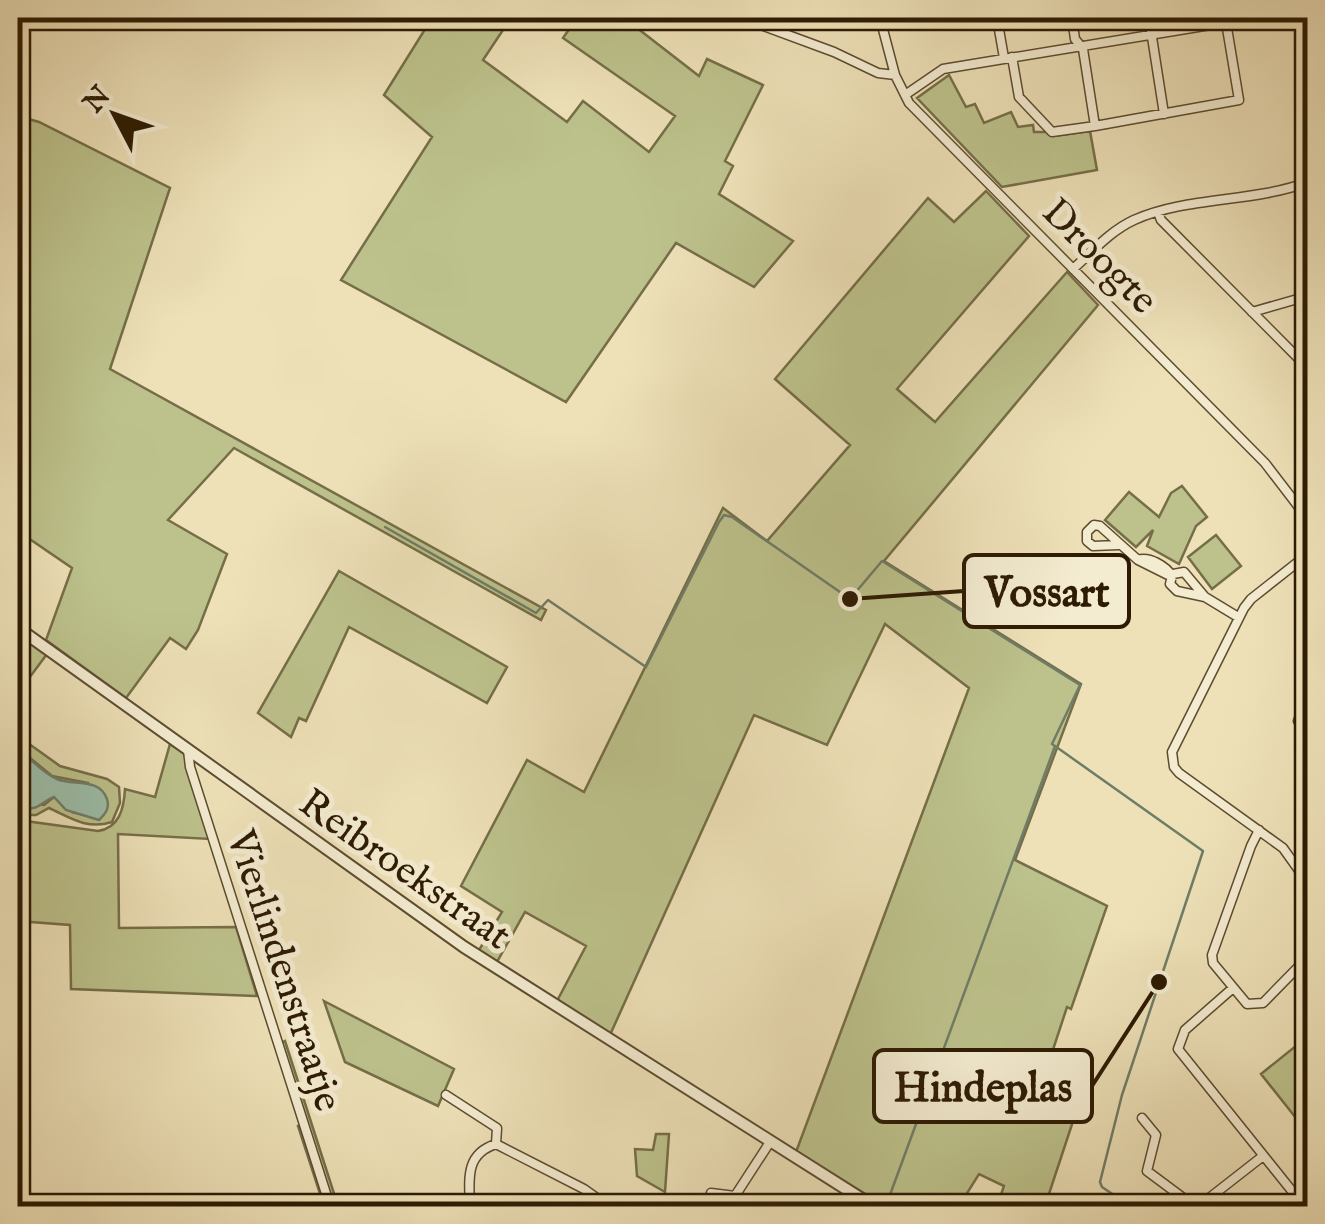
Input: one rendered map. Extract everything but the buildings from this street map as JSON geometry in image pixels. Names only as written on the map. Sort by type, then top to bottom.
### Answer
[{"type":"street","points":[[742,18],[878,73],[896,75]]},
{"type":"street","name":"Droogte","points":[[880,18],[904,95],[1266,463],[1308,520]]},
{"type":"street","points":[[998,18],[1019,97],[1052,132],[1239,100],[1226,22]]},
{"type":"street","points":[[1072,18],[1078,44],[1083,49],[1095,126]]},
{"type":"street","points":[[1150,18],[1164,114]]},
{"type":"street","points":[[904,95],[943,69],[1253,18]]},
{"type":"street","points":[[1074,269],[1123,226],[1158,212],[1278,192],[1308,182]]},
{"type":"street","points":[[1158,212],[1160,220],[1308,368]]},
{"type":"street","points":[[1252,312],[1308,296]]},
{"type":"street","points":[[1118,545],[1138,560],[1147,558],[1166,568],[1172,576],[1172,588],[1205,597],[1238,617]]},
{"type":"street","points":[[1308,554],[1251,599],[1238,617],[1172,752],[1179,773],[1291,856],[1308,883]]},
{"type":"street","points":[[1172,576],[1184,572],[1205,597]]},
{"type":"street","name":"Reibroekstraat","points":[[18,628],[464,947],[873,1206]]},
{"type":"street","points":[[1298,721],[1308,693]]},
{"type":"street","name":"Vierlindenstraatje","points":[[188,750],[190,767],[330,1206]]},
{"type":"street","points":[[1259,830],[1212,963],[1248,1004],[1258,1005],[1308,958]]},
{"type":"street","points":[[1233,988],[1185,1030],[1178,1050],[1304,1206]]},
{"type":"street","points":[[446,1095],[497,1128],[496,1144]]},
{"type":"street","points":[[1142,1118],[1156,1135],[1147,1171],[1197,1206],[1262,1156]]},
{"type":"street","points":[[711,1193],[735,1196],[770,1142]]},
{"type":"street","points":[[470,1206],[469,1168],[479,1152],[496,1144]]},
{"type":"street","points":[[496,1144],[584,1189],[608,1206]]},
{"type":"shaded area","points":[[432,18],[509,21],[483,60],[567,122],[583,101],[649,152],[675,116],[563,38],[577,18],[630,18],[628,21],[699,76],[707,59],[763,85],[725,161],[733,166],[719,194],[793,241],[754,287],[676,243],[566,402],[341,280],[432,137],[384,95]]},
{"type":"shaded area","points":[[949,75],[966,107],[975,104],[984,123],[1011,112],[1018,127],[1033,125],[1034,132],[1054,136],[1090,131],[1097,170],[1002,187],[917,98]]},
{"type":"shaded area","points":[[18,116],[39,122],[170,188],[110,369],[546,610],[541,620],[234,448],[168,520],[227,554],[198,630],[186,649],[170,638],[126,698],[46,640],[72,568],[18,531]]},
{"type":"shaded area","points":[[986,191],[1029,236],[897,389],[935,422],[1067,272],[1098,305],[884,561],[1081,684],[1015,860],[1107,906],[1046,1071],[1083,1091],[1045,1206],[997,1206],[1004,1186],[979,1174],[959,1206],[885,1206],[796,1152],[969,688],[885,624],[827,745],[754,715],[610,1035],[557,1001],[586,946],[525,912],[497,962],[479,950],[502,912],[461,886],[527,760],[584,792],[723,508],[767,541],[850,445],[775,379],[928,198],[954,222]]},
{"type":"shaded area","points":[[1182,486],[1207,517],[1196,526],[1179,564],[1147,546],[1153,530],[1136,547],[1105,520],[1129,492],[1159,517],[1171,493]]},
{"type":"shaded area","points":[[1216,535],[1241,566],[1212,589],[1188,557]]},
{"type":"shaded area","points":[[339,571],[507,667],[487,703],[349,627],[306,721],[299,718],[291,737],[258,713]]},
{"type":"shaded area","points":[[18,633],[47,654],[18,693]]},
{"type":"shaded area","points":[[18,736],[60,766],[107,779],[119,787],[120,803],[112,822],[87,824],[49,808],[36,815],[18,815],[18,803],[44,805],[54,797],[72,812],[84,815],[88,783],[52,776],[18,748]]},
{"type":"shaded area","points":[[170,744],[184,753],[210,839],[118,834],[119,928],[236,927],[257,996],[71,989],[70,925],[18,921],[18,820],[98,831],[111,826],[119,816],[125,789],[155,797]]},
{"type":"shaded area","points":[[18,748],[57,779],[98,788],[107,799],[105,813],[99,820],[66,810],[54,797],[34,808],[18,803]]},
{"type":"shaded area","points":[[324,1001],[454,1069],[438,1106],[345,1062]]},
{"type":"shaded area","points":[[1307,1037],[1307,1132],[1261,1074]]},
{"type":"shaded area","points":[[285,1041],[338,1206],[324,1206],[298,1126],[307,1122],[281,1043]]},
{"type":"shaded area","points":[[656,1134],[669,1134],[665,1192],[637,1176],[635,1149],[653,1150]]},
{"type":"waterway","points":[[385,527],[536,613],[548,600],[646,667],[724,515],[850,599],[882,561],[1080,685],[1052,744],[1055,746],[887,1203]]},
{"type":"waterway","points":[[1055,746],[1203,851],[1122,1095],[1100,1182],[1130,1206]]},
{"type":"place","name":"Vossart","points":[[850,599]]},
{"type":"place","name":"Hindeplas","points":[[1159,982]]}]
